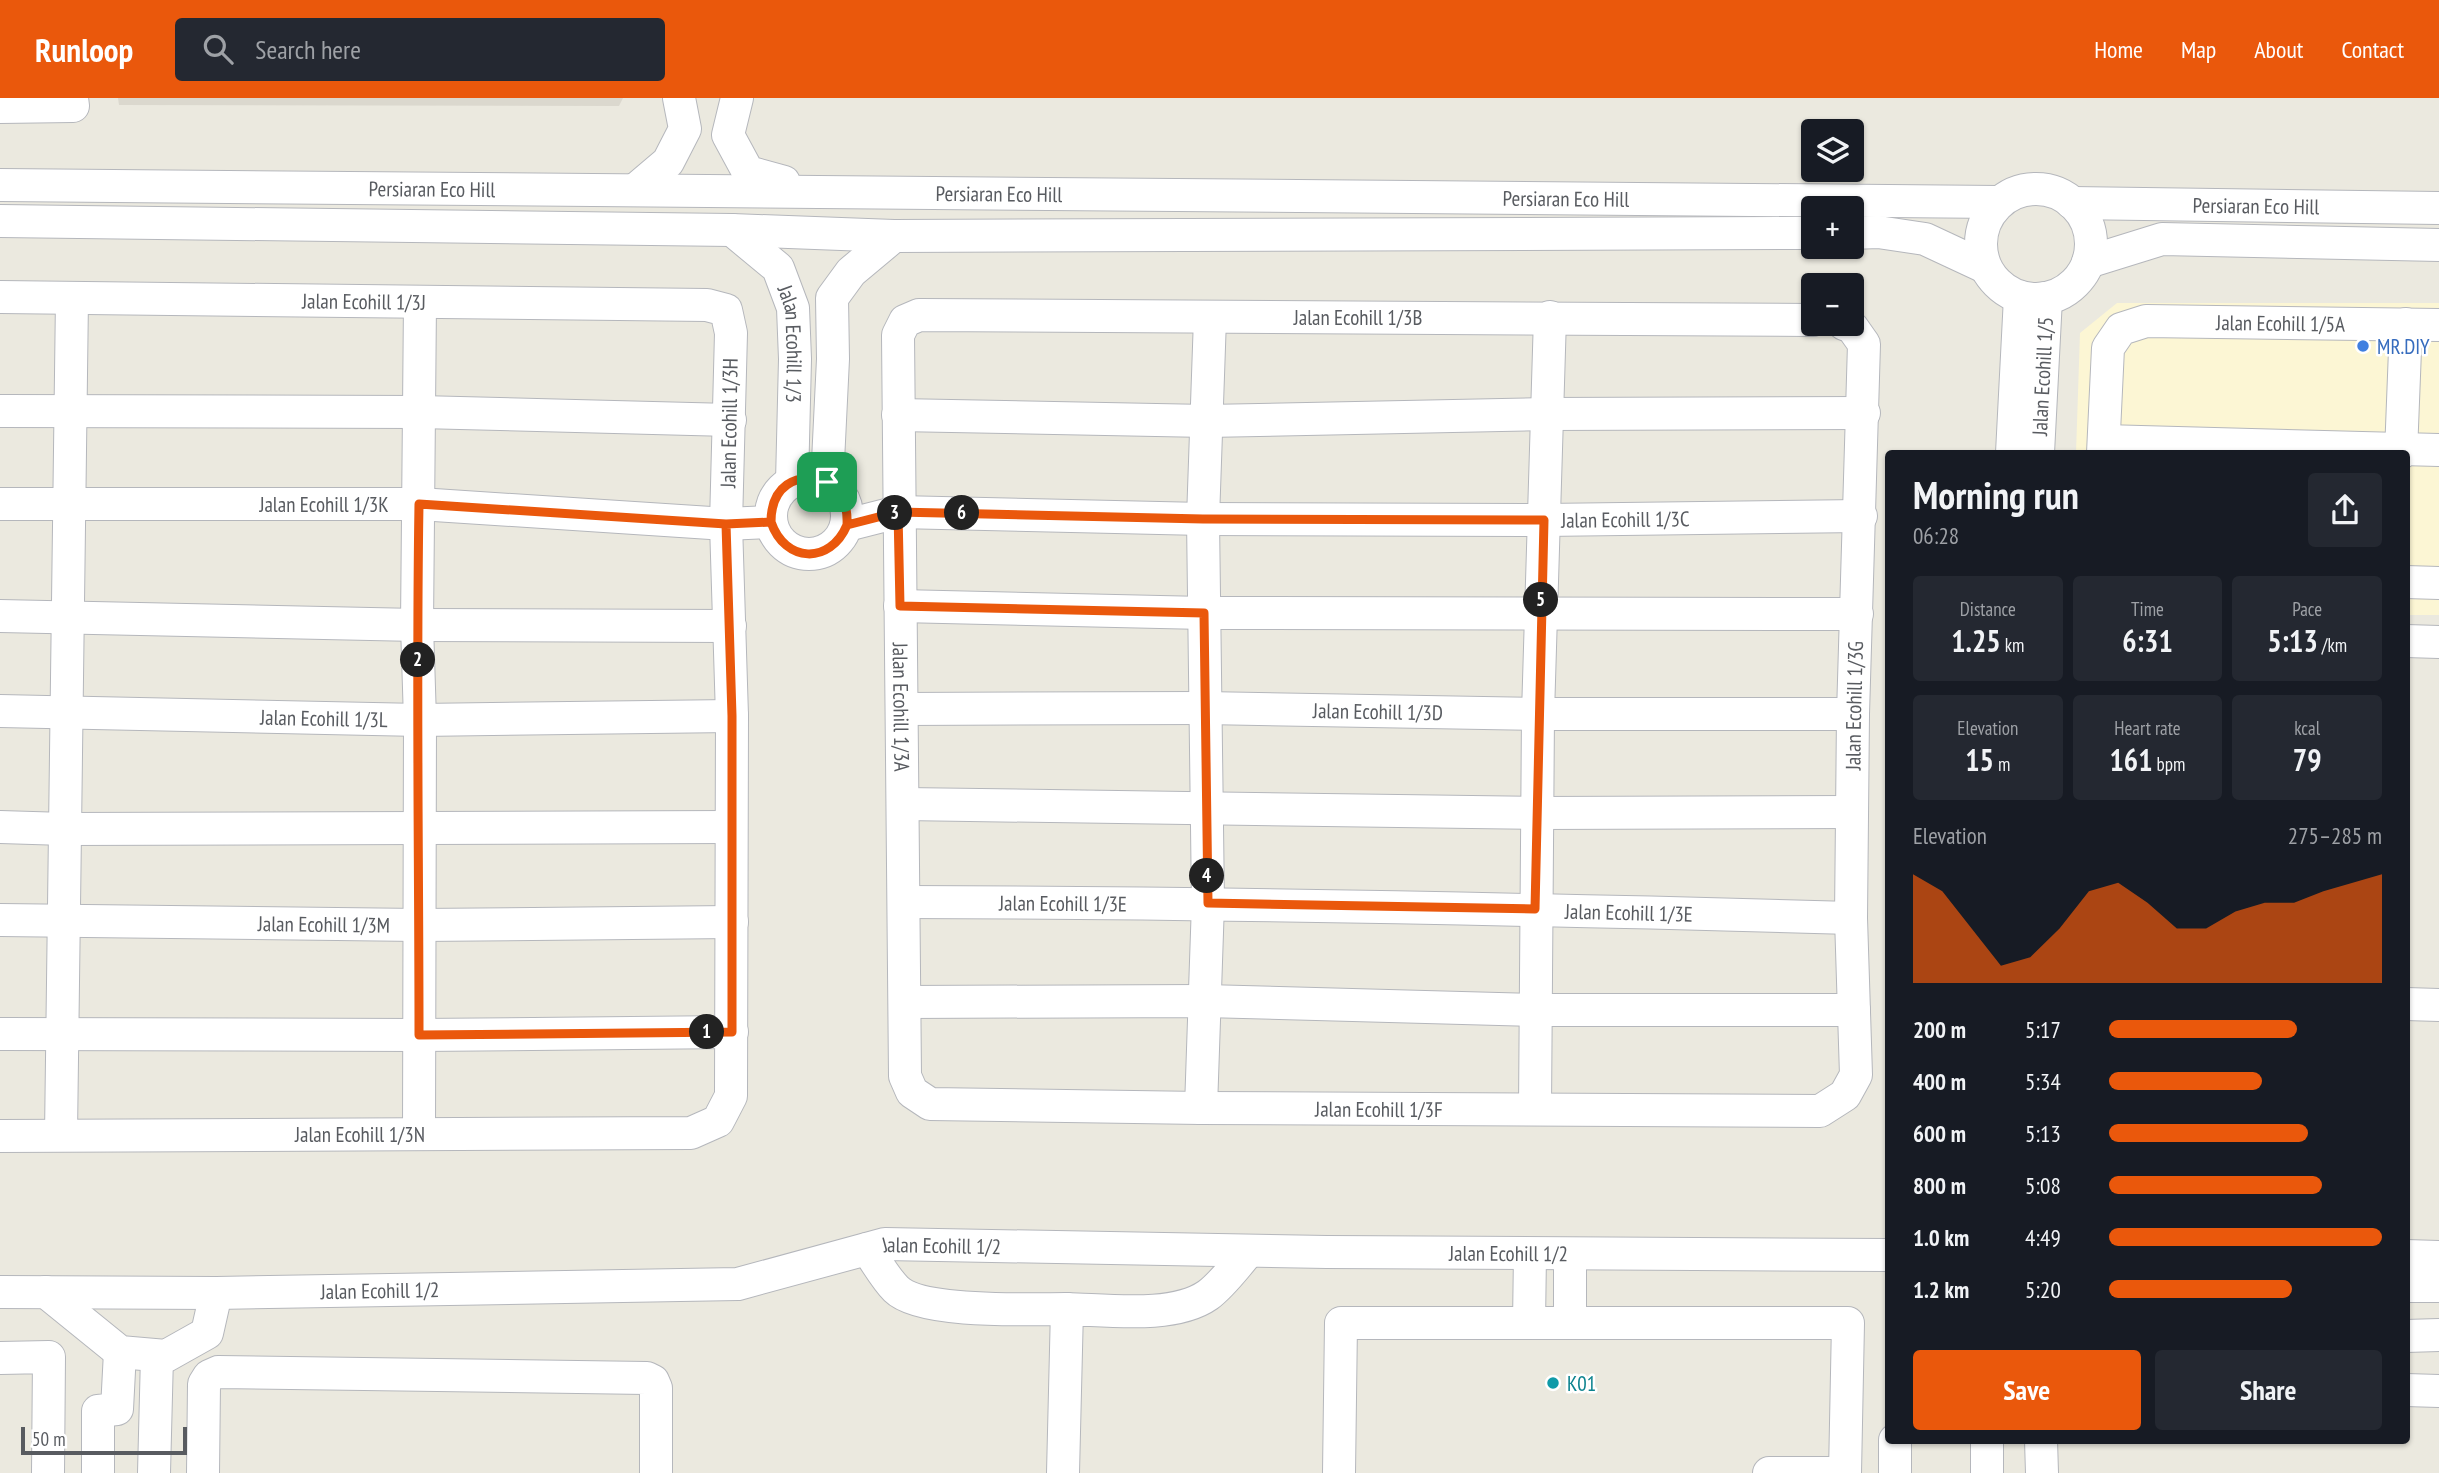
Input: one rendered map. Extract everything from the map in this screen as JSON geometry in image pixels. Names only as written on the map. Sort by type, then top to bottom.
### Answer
[{"type":"street","points":[[635,190],[668,162],[685,129],[679,98]]},
{"type":"street","points":[[734,99],[728,135],[748,172],[810,190]]},
{"type":"street","points":[[0,107],[73,102]]},
{"type":"street","name":"Persiaran Eco Hill","points":[[0,185],[1999,202],[2013,194],[2043,190],[2058,194],[2071,202],[2439,208]]},
{"type":"street","points":[[1999,202],[1988,216],[1981,232],[1980,250],[1985,267],[1994,280],[2006,290],[2033,297],[2067,289],[2080,277],[2088,262],[2091,246],[2089,230],[2082,215],[2071,202]]},
{"type":"street","points":[[0,221],[732,230],[894,236],[1801,233]]},
{"type":"street","name":"Jalan Ecohill 1/3","points":[[732,230],[778,268],[793,308],[795,359],[792,482]]},
{"type":"street","points":[[1864,233],[1926,239],[1985,267]]},
{"type":"street","name":"Jalan Ecohill 1/3","points":[[827,482],[833,359],[832,298],[851,272],[894,236]]},
{"type":"street","name":"Persiaran Eco Hill","points":[[2088,262],[2162,239],[2439,245]]},
{"type":"street","name":"Jalan Ecohill 1/3J","points":[[0,297],[707,305],[726,310]]},
{"type":"street","points":[[2012,450],[2033,297]]},
{"type":"street","name":"Jalan Ecohill 1/5","points":[[2033,297],[2038,450]]},
{"type":"street","points":[[61,1135],[72,298]]},
{"type":"street","points":[[419,1134],[420,720],[417,625],[420,302]]},
{"type":"street","name":"Jalan Ecohill 1/3H","points":[[719,1121],[732,1097],[732,716],[726,524],[731,333],[726,310]]},
{"type":"street","name":"Jalan Ecohill 1/3B","points":[[905,321],[919,314],[1801,320]]},
{"type":"street","points":[[1201,1108],[1208,903],[1203,519],[1210,317]]},
{"type":"street","points":[[1535,1109],[1536,813],[1550,317]]},
{"type":"street","name":"Jalan Ecohill 1/3A","points":[[905,321],[898,335],[898,512],[904,804],[905,1076],[912,1092]]},
{"type":"street","name":"Jalan Ecohill 1/5A","points":[[2104,447],[2108,348],[2121,329],[2146,321],[2439,325]]},
{"type":"street","points":[[2401,450],[2406,324]]},
{"type":"street","name":"Jalan Ecohill 1/3G","points":[[1845,1095],[1856,1075],[1851,918],[1853,715],[1864,413],[1864,344],[1858,336]]},
{"type":"street","points":[[0,411],[420,412],[730,420]]},
{"type":"street","points":[[898,415],[1207,421],[1546,414],[1864,413]]},
{"type":"street","points":[[2104,447],[2327,450]]},
{"type":"street","points":[[2410,451],[2439,450]]},
{"type":"street","points":[[816,478],[838,490],[844,500],[848,513],[847,525],[835,545],[825,551],[802,553],[782,543],[771,522],[775,498],[782,488],[792,482],[816,478]]},
{"type":"street","name":"Jalan Ecohill 1/3K","points":[[0,504],[419,504],[726,524],[771,522]]},
{"type":"street","name":"Jalan Ecohill 1/3C","points":[[847,525],[898,512],[1203,519],[1544,520],[1861,516]]},
{"type":"street","points":[[2410,582],[2439,583]]},
{"type":"street","points":[[900,606],[1204,613],[1857,614]]},
{"type":"street","points":[[0,616],[417,625],[730,625]]},
{"type":"street","points":[[2410,641],[2439,642]]},
{"type":"street","name":"Jalan Ecohill 1/3D","points":[[902,709],[1205,708],[1538,714],[1853,715]]},
{"type":"street","name":"Jalan Ecohill 1/3L","points":[[0,711],[420,720],[732,716]]},
{"type":"street","points":[[904,804],[1536,813],[1852,812]]},
{"type":"street","points":[[0,827],[732,827]]},
{"type":"street","name":"Jalan Ecohill 1/3E","points":[[905,902],[1208,903],[1851,918]]},
{"type":"street","name":"Jalan Ecohill 1/3M","points":[[0,919],[419,925],[732,922]]},
{"type":"street","points":[[905,1002],[1205,1001],[1535,1010],[1854,1010]]},
{"type":"street","points":[[2410,1004],[2439,1005]]},
{"type":"street","points":[[0,1034],[419,1035],[732,1032]]},
{"type":"street","name":"Jalan Ecohill 1/3F","points":[[912,1092],[930,1104],[1820,1111],[1845,1095]]},
{"type":"street","name":"Jalan Ecohill 1/3N","points":[[0,1136],[691,1133],[719,1121]]},
{"type":"street","name":"Jalan Ecohill 1/2","points":[[0,1292],[216,1293],[738,1284],[885,1244],[1250,1251],[1885,1255]]},
{"type":"street","points":[[867,1249],[897,1291],[934,1305],[991,1309],[1148,1311],[1182,1306],[1208,1295],[1250,1251]]},
{"type":"street","points":[[1529,1323],[1530,1254]]},
{"type":"street","points":[[1570,1254],[1570,1323]]},
{"type":"street","points":[[2410,1256],[2439,1257]]},
{"type":"street","points":[[2410,1286],[2439,1286]]},
{"type":"street","points":[[46,1292],[120,1352],[158,1356],[166,1356],[207,1333],[216,1293]]},
{"type":"street","points":[[1063,1473],[1068,1309]]},
{"type":"street","points":[[1339,1473],[1342,1323],[1848,1323],[1845,1473],[1769,1473]]},
{"type":"street","points":[[2410,1336],[2439,1335]]},
{"type":"street","points":[[117,1409],[120,1352]]},
{"type":"street","points":[[154,1473],[158,1356]]},
{"type":"street","points":[[0,1357],[49,1357],[48,1473]]},
{"type":"street","points":[[203,1473],[204,1384],[218,1372],[647,1378],[653,1381],[656,1388],[656,1473]]},
{"type":"street","points":[[2410,1391],[2439,1391]]},
{"type":"street","points":[[98,1473],[98,1410],[203,1414]]},
{"type":"street","points":[[1895,1444],[1895,1473]]},
{"type":"street","points":[[1987,1444],[1987,1473]]},
{"type":"street","points":[[2041,1444],[2042,1473]]},
{"type":"shaded area","points":[[118,98],[623,98],[619,106],[119,105]]},
{"type":"shaded area","points":[[2117,303],[2439,303],[2439,615],[2410,615],[2410,450],[2076,450],[2080,333]]},
{"type":"place","name":"MR.DIY","points":[[2363,346]]},
{"type":"place","name":"K01","points":[[1553,1383]]},
{"type":"route","points":[[827,482],[804,478],[782,488],[771,510],[771,522],[726,524],[732,716],[732,1032],[419,1035],[419,504],[726,524],[771,522],[782,543],[791,550],[814,554],[835,545],[847,525],[898,512],[900,606],[1204,613],[1208,903],[1535,909],[1544,520],[1203,519],[898,512],[847,525],[848,513],[844,500],[838,490],[827,482]]}]
